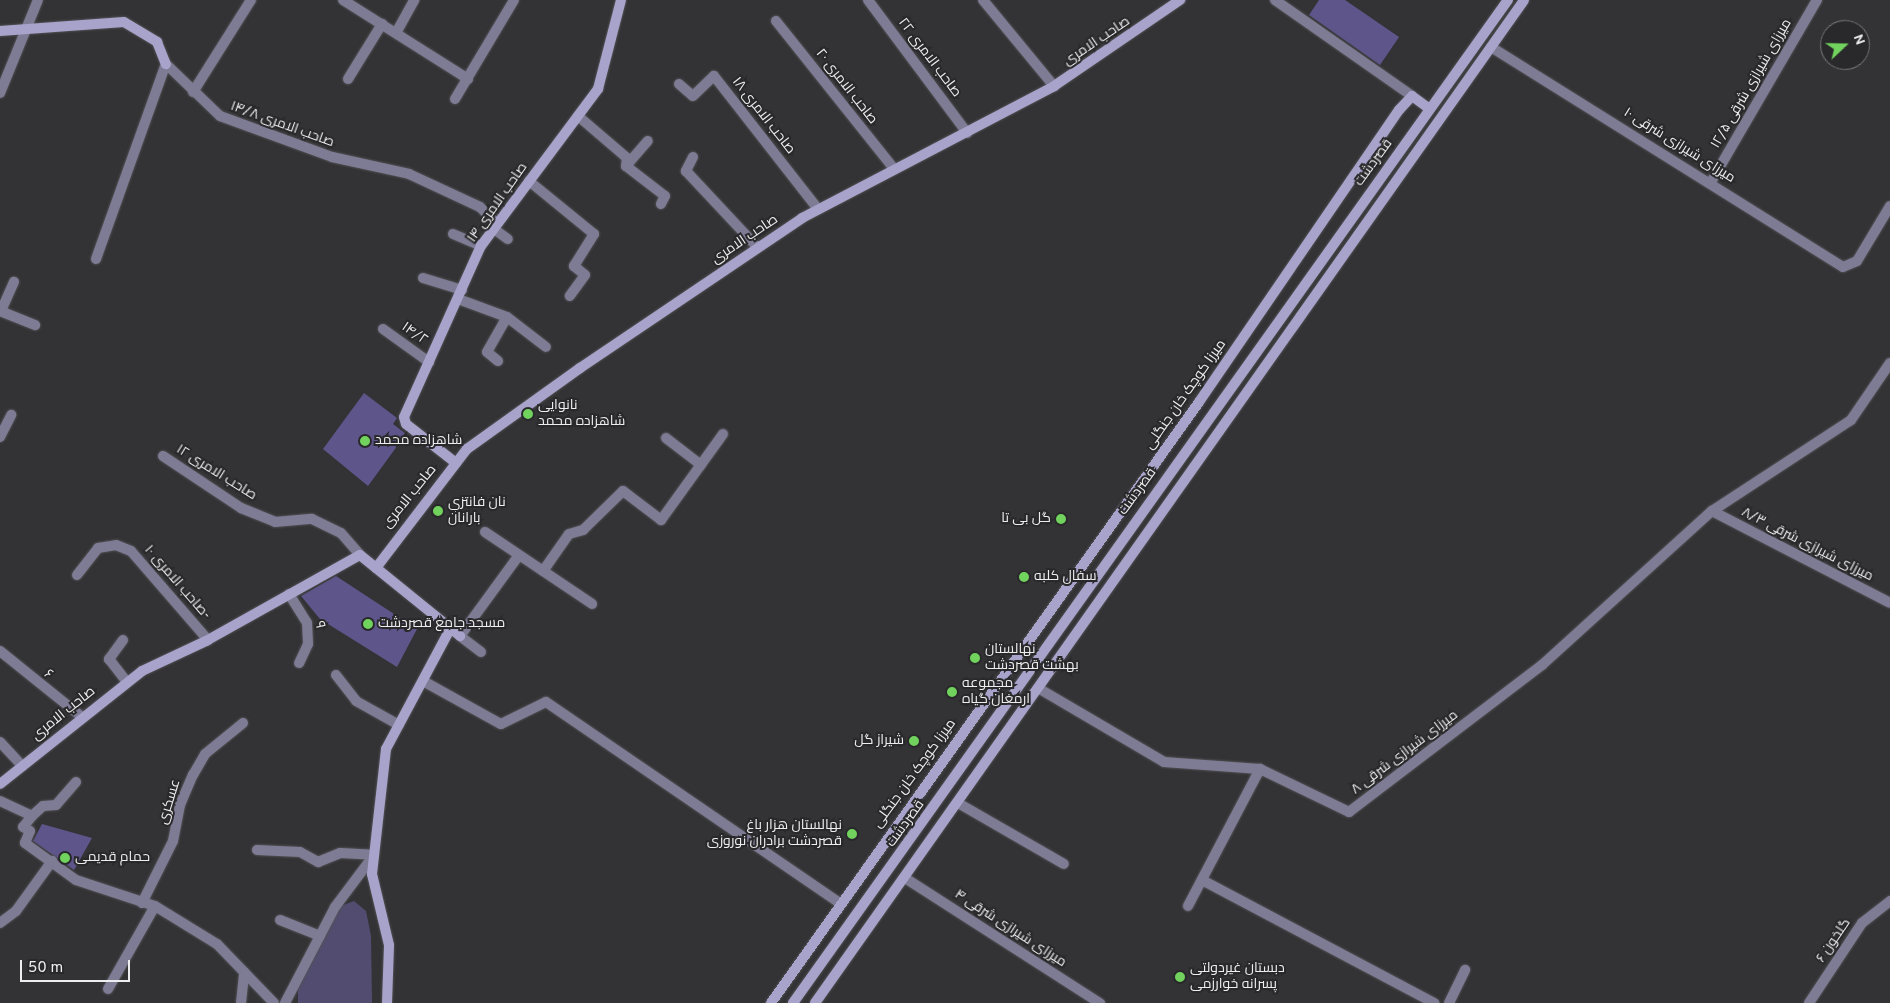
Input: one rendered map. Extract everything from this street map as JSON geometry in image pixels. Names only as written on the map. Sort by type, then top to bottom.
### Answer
[{"type":"main road","name":"۱۴ صاحب الامری","points":[[456,463],[406,424],[404,417],[481,246],[598,89],[621,0]]},
{"type":"main road","name":"صاحب الامری","points":[[376,568],[467,449],[566,378],[818,209],[1054,86],[1180,0]]},
{"type":"main road","name":"قصردشت","points":[[794,1003],[945,793],[1115,548],[1508,0]]},
{"type":"main road","name":"قصردشت","points":[[815,1003],[1524,0]]},
{"type":"main road","name":"صاحب الامری ۱۴/۸","points":[[0,31],[124,22],[156,42],[166,64]]},
{"type":"main road","points":[[1412,96],[1430,109]]},
{"type":"main road","name":"میرزا کوچک خان جنگلی","points":[[772,1003],[840,903],[1101,538],[1412,96]]},
{"type":"main road","points":[[1101,538],[1115,548]]},
{"type":"main road","name":"صاحب الامری","points":[[0,784],[127,682],[208,640],[360,555]]},
{"type":"main road","points":[[360,555],[460,636]]},
{"type":"main road","points":[[387,1003],[389,944],[372,874],[386,749],[424,681],[450,629]]},
{"type":"main road","points":[[945,793],[958,803]]},
{"type":"main road","points":[[891,868],[905,878]]},
{"type":"street","points":[[0,93],[24,30],[38,0]]},
{"type":"street","points":[[194,92],[251,0]]},
{"type":"street","points":[[343,0],[468,78]]},
{"type":"street","points":[[396,33],[414,0]]},
{"type":"street","points":[[454,99],[514,0]]},
{"type":"street","name":"۲۲ صاحب الامری","points":[[868,0],[967,133]]},
{"type":"street","points":[[983,0],[1054,86]]},
{"type":"street","points":[[1275,0],[1412,96]]},
{"type":"street","name":"۱۲/۵ میرزای شیرازی شرقی","points":[[1711,182],[1817,0]]},
{"type":"street","name":"۲۰ صاحب الامری","points":[[776,21],[894,170]]},
{"type":"street","points":[[348,79],[382,24]]},
{"type":"street","name":"۱۰ میرزای شیرازی شرقی","points":[[1491,47],[1711,182],[1843,267],[1851,265],[1890,206]]},
{"type":"street","points":[[96,259],[166,64]]},
{"type":"street","name":"صاحب الامری ۱۴/۸","points":[[166,64],[220,116],[332,157],[409,174],[480,207],[495,226],[508,238]]},
{"type":"street","name":"۱۸ صاحب الامری","points":[[679,84],[693,96],[714,76],[818,209]]},
{"type":"street","points":[[578,116],[627,158],[626,166]]},
{"type":"street","points":[[626,166],[648,141]]},
{"type":"street","points":[[693,157],[686,171],[758,248]]},
{"type":"street","points":[[626,166],[665,196],[661,204]]},
{"type":"street","points":[[529,181],[594,234],[574,266],[585,275],[570,296]]},
{"type":"street","points":[[453,234],[481,246]]},
{"type":"street","points":[[423,278],[507,317],[546,347]]},
{"type":"street","points":[[14,282],[0,311],[35,325]]},
{"type":"street","points":[[498,361],[486,352],[507,317]]},
{"type":"street","name":"۱۴/۲","points":[[383,329],[429,362]]},
{"type":"street","points":[[1712,511],[1851,420],[1890,363]]},
{"type":"street","points":[[0,437],[12,415]]},
{"type":"street","points":[[543,571],[569,534],[583,530],[623,491],[661,520],[723,434]]},
{"type":"street","points":[[666,438],[701,465]]},
{"type":"street","name":"۱۲ صاحب الامری","points":[[163,456],[250,512],[275,522],[312,520],[341,533],[360,555]]},
{"type":"street","name":"۸ میرزای شیرازی شرقی","points":[[1038,688],[1164,762],[1260,769],[1349,812],[1542,665],[1712,511]]},
{"type":"street","name":"۸/۳ میرزای شیرازی شرقی","points":[[1712,511],[1890,602]]},
{"type":"street","points":[[486,532],[592,604]]},
{"type":"street","name":"۱۰ صاحب الامری-","points":[[77,575],[98,548],[116,545],[131,551],[208,640]]},
{"type":"street","points":[[481,652],[460,636],[519,555]]},
{"type":"street","name":"۹","points":[[289,594],[307,623],[308,644],[299,663]]},
{"type":"street","points":[[123,640],[109,659],[127,682]]},
{"type":"street","name":"۶","points":[[0,651],[82,717]]},
{"type":"street","points":[[336,675],[356,701],[399,725]]},
{"type":"street","points":[[424,681],[501,724],[546,702],[840,903]]},
{"type":"street","name":"عسکری","points":[[142,903],[174,842],[180,805],[193,775],[205,754],[243,723]]},
{"type":"street","points":[[0,742],[22,766]]},
{"type":"street","points":[[1188,906],[1260,769]]},
{"type":"street","points":[[76,782],[56,805],[43,806],[32,816],[23,827],[30,832],[24,842],[76,880],[155,906],[217,944],[274,1003]]},
{"type":"street","points":[[0,801],[32,816]]},
{"type":"street","points":[[958,803],[1064,864]]},
{"type":"street","points":[[257,850],[300,852],[318,862],[340,853],[374,855]]},
{"type":"street","points":[[285,1003],[320,936],[374,855]]},
{"type":"street","points":[[0,923],[16,910],[52,861]]},
{"type":"street","name":"۴ میرزای شیرازی شرقی","points":[[905,878],[1100,1003]]},
{"type":"street","points":[[1202,880],[1434,1003]]},
{"type":"street","name":"۶ گلخون","points":[[1809,1003],[1862,923],[1890,900]]},
{"type":"street","points":[[108,989],[155,906]]},
{"type":"street","points":[[280,920],[320,936]]},
{"type":"street","points":[[1449,1003],[1465,970]]},
{"type":"street","points":[[241,1003],[244,972]]},
{"type":"shaded area","points":[[354,901],[366,911],[371,936],[372,1003],[298,1003],[298,989],[341,906]]},
{"type":"building","points":[[1319,0],[1345,0],[1399,37],[1380,65],[1309,15]]},
{"type":"building","name":"شاهزاده محمد","points":[[364,393],[397,418],[393,424],[406,434],[368,486],[323,449]]},
{"type":"building","name":"مسجد جامع قصردشت","points":[[336,576],[417,629],[397,667],[320,619],[301,596]]},
{"type":"building","name":"حمام قدیمی","points":[[42,824],[92,838],[74,870],[33,841]]},
{"type":"place","name":"نانوایی شاهزاده محمد","points":[[528,414]]},
{"type":"place","name":"شاهزاده محمد","points":[[365,441]]},
{"type":"place","name":"نان فانتزي بارانان","points":[[438,511]]},
{"type":"place","name":"گل بی تا","points":[[1061,519]]},
{"type":"place","name":"سفال کلبه","points":[[1024,577]]},
{"type":"place","name":"مسجد جامع قصردشت","points":[[368,624]]},
{"type":"place","name":"نهالستان بهشت قصردشت","points":[[975,658]]},
{"type":"place","name":"مجموعه ارمغان گیاه","points":[[952,692]]},
{"type":"place","name":"شیراز گل","points":[[914,741]]},
{"type":"place","name":"نهالستان هزار باغ قصردشت برادران نوروزی","points":[[852,834]]},
{"type":"place","name":"حمام قدیمی","points":[[65,858]]},
{"type":"place","name":"دبستان غیردولتی پسرانه خوارزمی","points":[[1180,977]]}]
